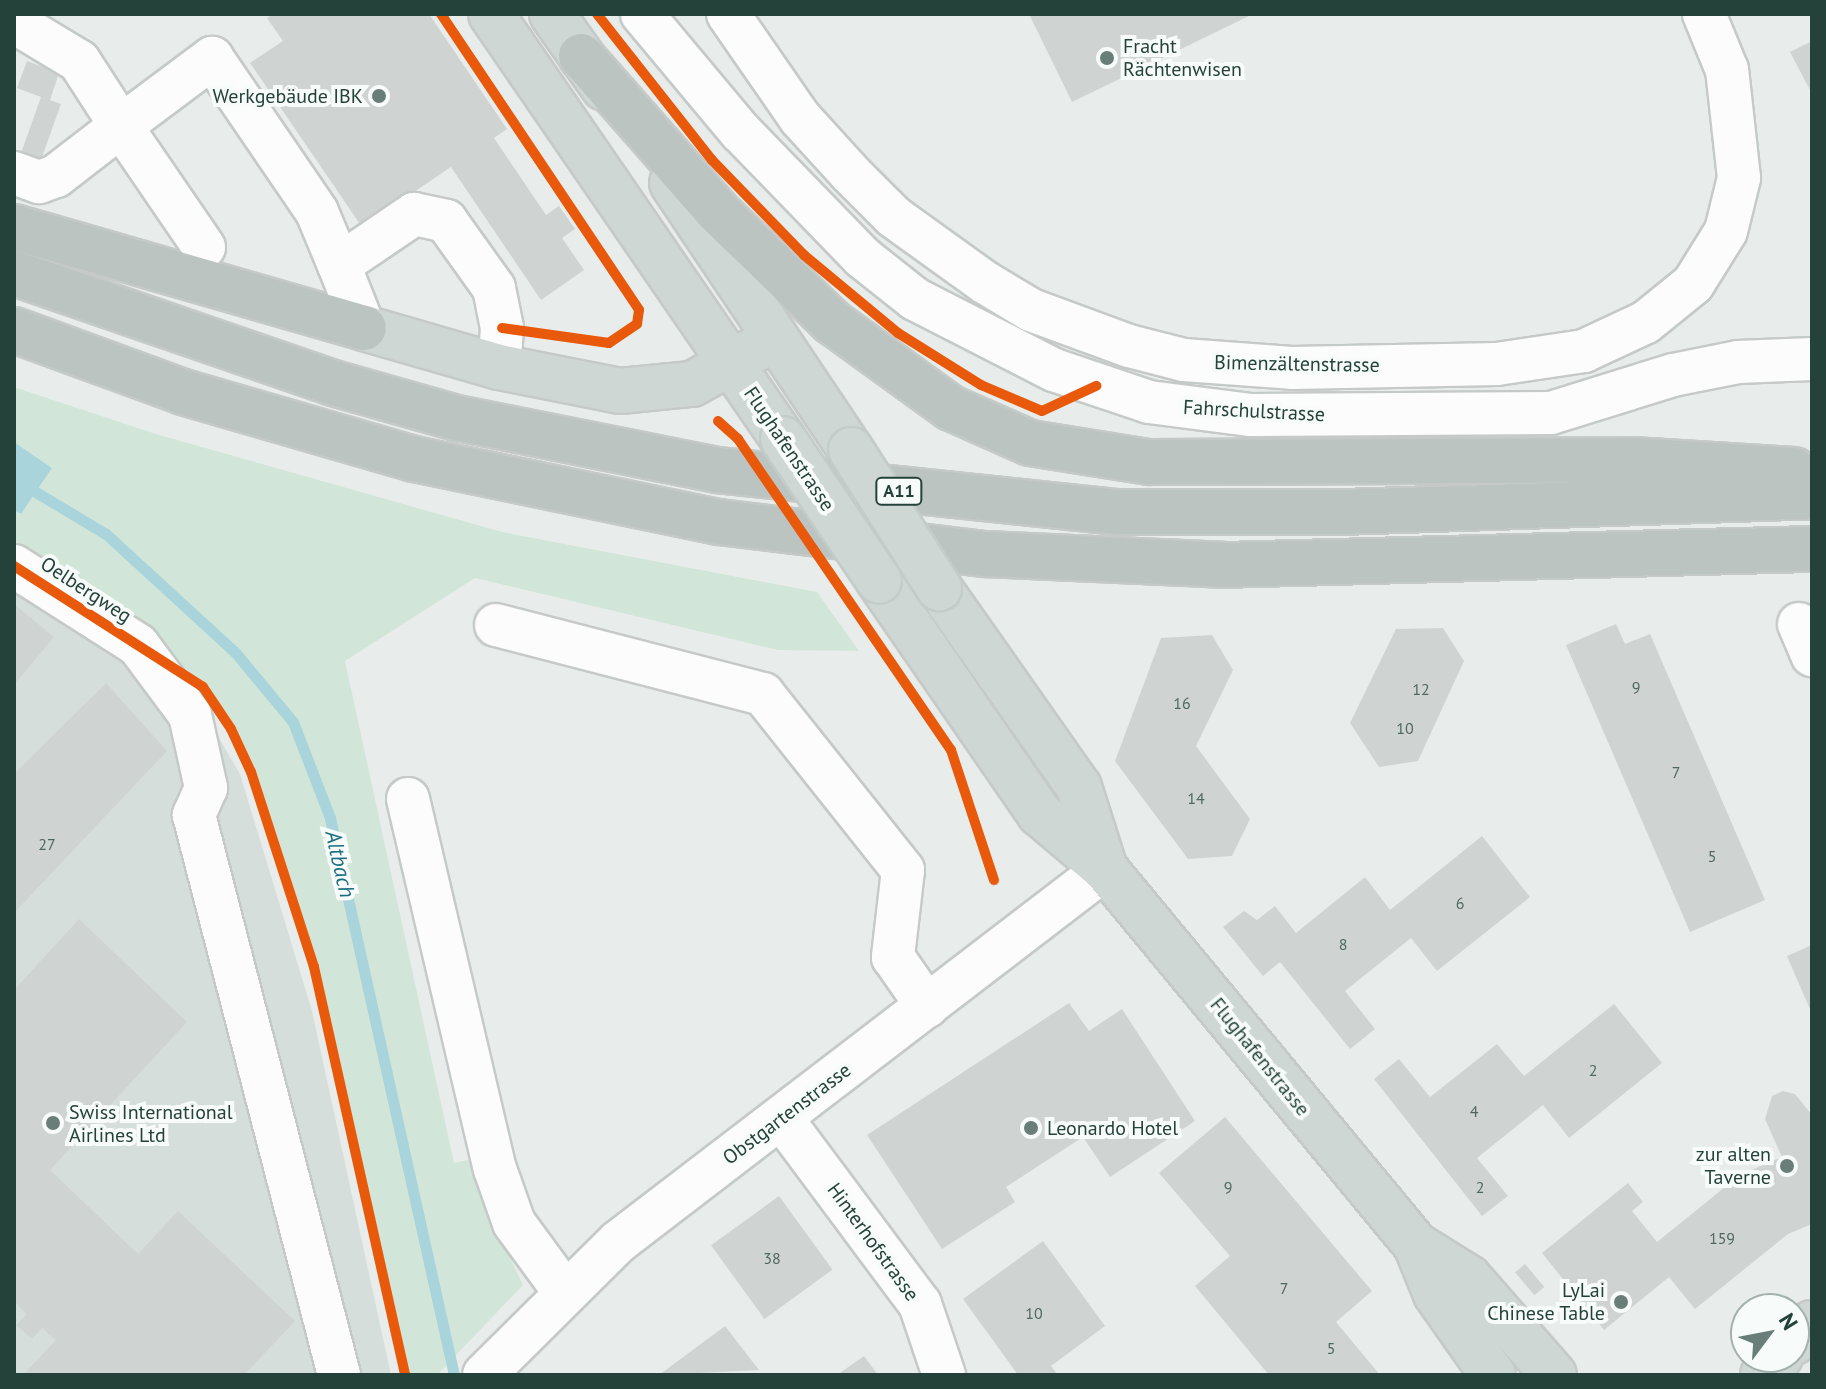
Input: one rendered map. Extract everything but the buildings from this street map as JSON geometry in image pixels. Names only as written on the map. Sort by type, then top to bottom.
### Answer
[{"type":"highway","points":[[581,56],[717,211],[832,322],[951,408],[1030,443],[1100,459],[1149,462],[1632,460],[1812,470]]},
{"type":"highway","points":[[14,227],[364,328]]},
{"type":"highway","name":"A11","points":[[14,273],[333,383],[472,421],[717,470],[1118,512],[1342,512],[1812,496]]},
{"type":"highway","points":[[14,330],[183,392],[385,451],[719,522],[985,554],[1223,565],[1812,549]]},
{"type":"main road","name":"Flughafenstrasse","points":[[491,14],[1040,814],[1105,869],[1416,1245],[1436,1294],[1493,1375]]},
{"type":"main road","name":"Flughafenstrasse","points":[[552,14],[778,336],[939,588],[1079,787],[1105,869]]},
{"type":"main road","points":[[364,328],[499,367],[634,391],[692,384],[778,336]]},
{"type":"main road","name":"Flughafenstrasse","points":[[1416,1245],[1469,1278],[1554,1375]]},
{"type":"street","name":"Fahrschulstrasse","points":[[642,14],[740,131],[862,257],[915,299],[1054,370],[1149,402],[1251,415],[1551,413],[1673,375],[1738,362],[1812,359]]},
{"type":"street","name":"Bimenzältenstrasse","points":[[728,14],[800,118],[850,173],[894,217],[986,283],[1031,310],[1129,346],[1184,360],[1292,368],[1497,364],[1584,351],[1646,322],[1693,284],[1726,231],[1739,178],[1727,70],[1704,14]]},
{"type":"street","points":[[14,22],[79,61],[204,247]]},
{"type":"street","points":[[14,173],[39,182],[56,176],[212,58],[317,212],[364,328]]},
{"type":"street","points":[[339,265],[414,214],[446,221],[494,288],[502,328],[499,367]]},
{"type":"street","name":"Oelbergweg","points":[[14,566],[138,645],[177,691],[203,753],[206,788],[194,815],[339,1375]]},
{"type":"street","points":[[496,625],[763,694],[903,870],[893,957],[927,1006]]},
{"type":"street","points":[[408,799],[495,1169],[514,1223],[564,1291]]},
{"type":"street","name":"Obstgartenstrasse","points":[[486,1374],[564,1291],[618,1242],[1105,869]]},
{"type":"street","name":"Hinterhofstrasse","points":[[782,1119],[920,1304],[944,1375]]},
{"type":"shaded area","points":[[14,589],[202,709],[240,774],[312,1011],[391,1375],[14,1375]]},
{"type":"green space","points":[[14,387],[156,434],[502,532],[817,592],[859,651],[778,650],[475,578],[345,661],[454,1163],[477,1158],[492,1220],[523,1285],[437,1375],[405,1375],[314,967],[251,772],[203,687],[159,640],[14,548],[14,510],[21,514],[52,468],[14,442]]},
{"type":"water","points":[[14,442],[52,468],[21,514],[14,510]]},
{"type":"waterway","name":"Altbach","points":[[14,479],[106,534],[235,652],[293,722],[330,818],[454,1375]]},
{"type":"cycle path","points":[[441,14],[639,310],[637,324],[609,343],[502,328]]},
{"type":"cycle path","points":[[597,14],[712,160],[804,255],[898,333],[981,385],[1042,411],[1096,386]]},
{"type":"cycle path","points":[[718,421],[738,439],[951,750],[994,880]]},
{"type":"cycle path","points":[[14,566],[203,687],[231,729],[251,772],[314,967],[405,1375]]},
{"type":"place","name":"Fracht Rächtenwisen","points":[[1107,58]]},
{"type":"place","name":"Werkgebäude IBK","points":[[379,96]]},
{"type":"place","name":"Swiss International Airlines Ltd","points":[[53,1123]]},
{"type":"place","name":"Leonardo Hotel","points":[[1031,1128]]},
{"type":"place","name":"zur alten Taverne","points":[[1787,1166]]},
{"type":"place","name":"LyLai Chinese Table","points":[[1621,1302]]}]
